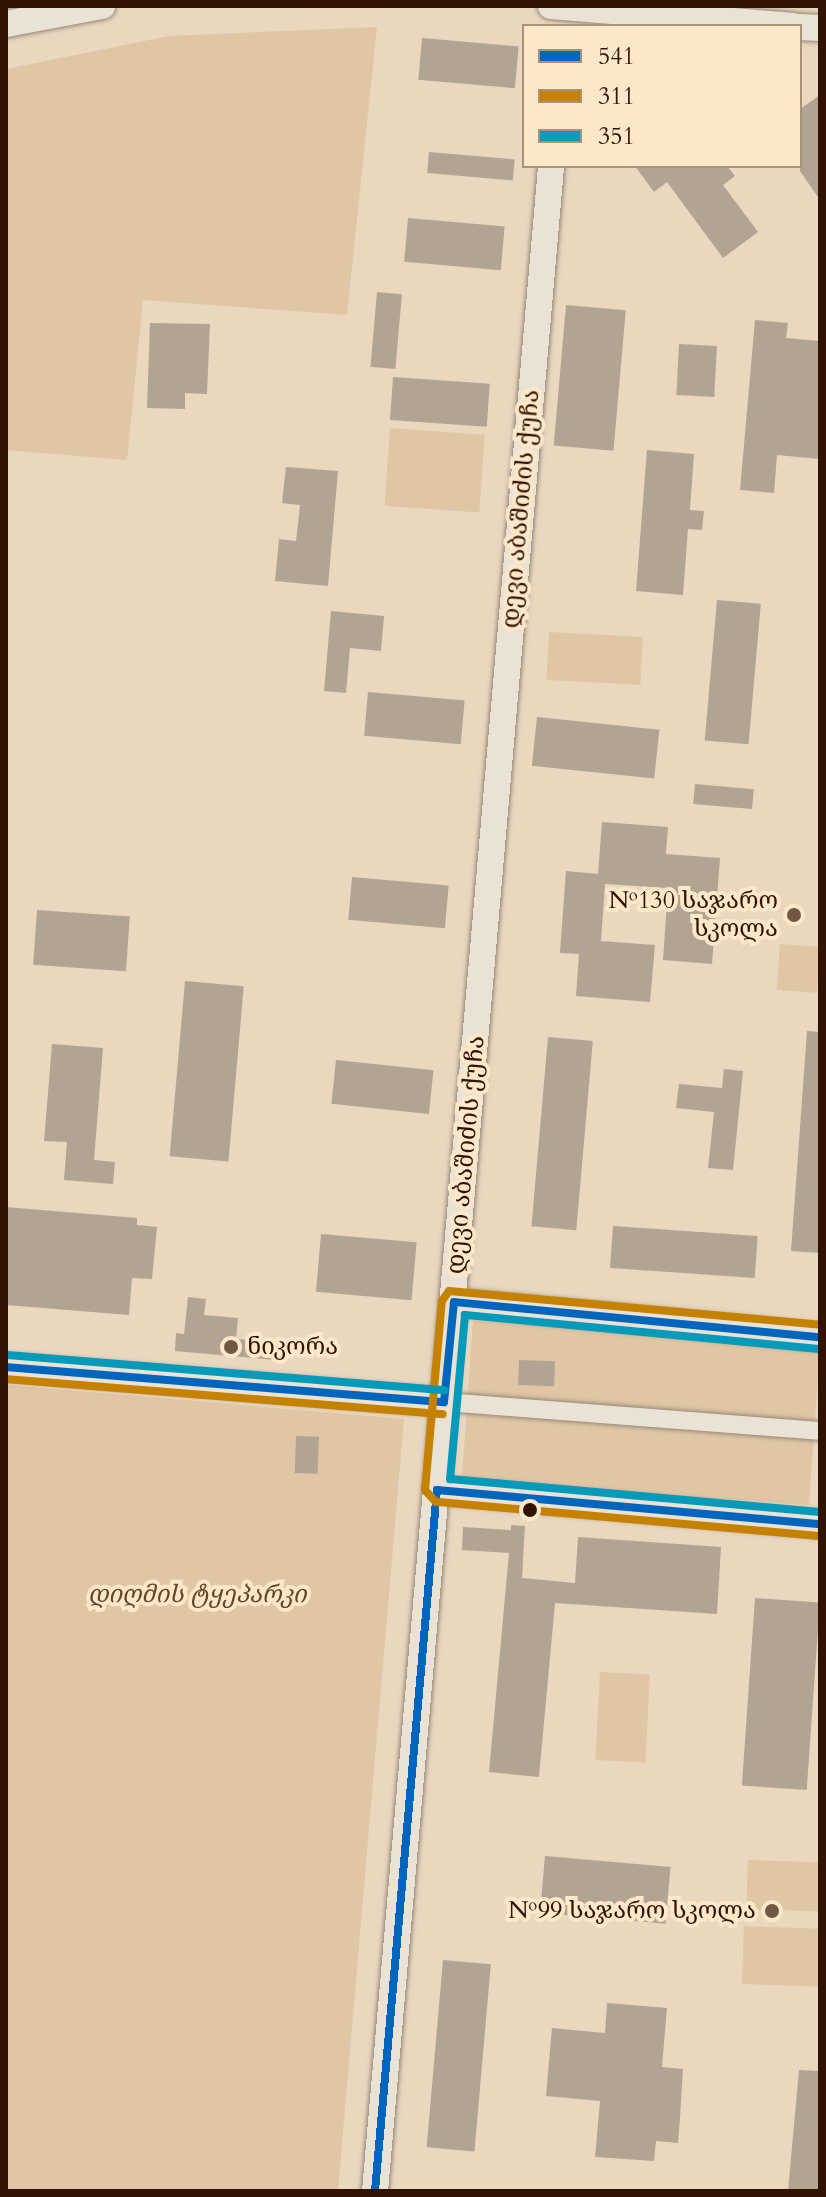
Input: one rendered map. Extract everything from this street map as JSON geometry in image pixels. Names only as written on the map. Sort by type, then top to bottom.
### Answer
[{"type":"street","points":[[6,24],[102,6]]},
{"type":"street","points":[[560,13],[757,24]]},
{"type":"street","name":"დევი აბაშიძის ქუჩა","points":[[375,2191],[551,168]]},
{"type":"street","points":[[454,1302],[820,1337]]},
{"type":"street","points":[[6,1367],[820,1431]]},
{"type":"street","points":[[437,1490],[820,1524]]},
{"type":"green space","points":[[377,27],[347,315],[143,300],[127,460],[6,450],[6,69],[169,36]]},
{"type":"green space","points":[[390,428],[485,435],[479,512],[385,506]]},
{"type":"green space","points":[[549,632],[643,637],[640,685],[546,680]]},
{"type":"green space","points":[[780,944],[820,947],[817,993],[777,990]]},
{"type":"green space","points":[[473,1321],[820,1345],[809,1505],[462,1481]]},
{"type":"green space","name":"დიღმის ტყეპარკი","points":[[6,1385],[404,1419],[338,2191],[6,2191]]},
{"type":"green space","points":[[600,1672],[650,1675],[645,1762],[595,1760]]},
{"type":"green space","points":[[748,1860],[820,1863],[818,1911],[746,1909]]},
{"type":"green space","points":[[744,1926],[820,1929],[818,1987],[742,1984]]},
{"type":"building","points":[[422,38],[519,46],[515,88],[418,80]]},
{"type":"building","points":[[820,95],[820,200],[800,171],[802,108]]},
{"type":"building","points":[[429,152],[515,159],[513,180],[427,173]]},
{"type":"building","points":[[636,168],[729,168],[735,176],[723,185],[758,232],[723,258],[667,182],[654,192]]},
{"type":"building","points":[[408,218],[505,226],[501,270],[404,262]]},
{"type":"building","points":[[377,292],[402,294],[395,369],[370,367]]},
{"type":"building","points":[[566,305],[626,310],[613,451],[554,445]]},
{"type":"building","points":[[755,320],[788,323],[786,338],[820,341],[820,459],[777,455],[774,493],[740,490]]},
{"type":"building","points":[[150,323],[210,324],[207,394],[185,393],[185,409],[147,408]]},
{"type":"building","points":[[679,344],[717,346],[714,397],[676,395]]},
{"type":"building","points":[[393,377],[490,384],[487,427],[390,420]]},
{"type":"building","points":[[647,450],[694,454],[690,510],[704,511],[702,530],[688,529],[683,595],[636,591]]},
{"type":"building","points":[[286,467],[338,471],[328,586],[275,581],[279,539],[296,541],[300,505],[282,503]]},
{"type":"building","points":[[717,600],[761,604],[749,744],[705,740]]},
{"type":"building","points":[[331,611],[384,616],[381,651],[350,648],[346,693],[324,691]]},
{"type":"building","points":[[368,692],[465,700],[461,744],[364,736]]},
{"type":"building","points":[[537,717],[659,730],[654,779],[532,766]]},
{"type":"building","points":[[695,784],[754,789],[752,809],[693,804]]},
{"type":"building","points":[[602,822],[668,827],[666,854],[720,858],[712,964],[663,960],[668,888],[605,884],[601,941],[655,945],[650,1002],[576,996],[579,954],[560,953],[566,871],[598,874]]},
{"type":"building","points":[[352,877],[449,885],[445,928],[348,920]]},
{"type":"building","points":[[37,910],[130,916],[126,971],[33,965]]},
{"type":"building","points":[[185,981],[244,986],[228,1161],[170,1156]]},
{"type":"building","points":[[807,1031],[820,1032],[820,1253],[791,1251]]},
{"type":"building","points":[[548,1037],[593,1041],[576,1230],[531,1226]]},
{"type":"building","points":[[52,1044],[103,1048],[94,1160],[115,1162],[113,1184],[64,1180],[67,1142],[44,1141]]},
{"type":"building","points":[[336,1060],[433,1070],[429,1114],[331,1104]]},
{"type":"building","points":[[724,1069],[743,1071],[733,1170],[708,1168],[714,1112],[676,1108],[679,1084],[722,1088]]},
{"type":"building","points":[[6,1207],[137,1218],[137,1225],[157,1227],[152,1279],[132,1278],[129,1315],[6,1305]]},
{"type":"building","points":[[613,1226],[758,1236],[755,1278],[610,1268]]},
{"type":"building","points":[[321,1234],[417,1242],[412,1300],[316,1292]]},
{"type":"building","points":[[188,1297],[206,1299],[204,1315],[238,1318],[236,1339],[287,1343],[286,1361],[175,1351],[176,1333],[184,1334]]},
{"type":"building","points":[[519,1360],[555,1361],[554,1386],[518,1385]]},
{"type":"building","points":[[296,1436],[319,1437],[318,1474],[295,1473]]},
{"type":"building","points":[[511,1525],[525,1526],[522,1578],[575,1583],[578,1537],[721,1547],[717,1614],[555,1603],[539,1777],[489,1772],[509,1553],[462,1550],[463,1527],[511,1530]]},
{"type":"building","points":[[755,1598],[820,1603],[807,1790],[742,1786]]},
{"type":"building","points":[[545,1856],[671,1867],[666,1924],[540,1913]]},
{"type":"building","points":[[443,1960],[491,1964],[474,2151],[427,2147]]},
{"type":"building","points":[[607,2003],[667,2008],[662,2067],[683,2069],[678,2143],[656,2141],[654,2161],[595,2157],[600,2101],[546,2096],[552,2028],[605,2033]]},
{"type":"building","points":[[799,2070],[820,2071],[820,2191],[788,2191]]},
{"type":"transit line","name":"311","points":[[819,1536],[436,1502],[425,1490],[442,1301],[449,1291],[820,1325]]},
{"type":"transit line","name":"541","points":[[6,1367],[444,1402],[454,1302],[820,1337]]},
{"type":"transit line","name":"351","points":[[819,1349],[465,1315],[450,1479],[820,1512]]},
{"type":"transit line","name":"351","points":[[7,1355],[445,1390]]},
{"type":"transit line","name":"311","points":[[6,1379],[443,1414]]},
{"type":"transit line","name":"541","points":[[375,2191],[437,1490],[820,1524]]},
{"type":"place","name":"№130 საჯარო სკოლა","points":[[794,915]]},
{"type":"place","name":"ნიკორა","points":[[231,1347]]},
{"type":"place","name":"№99 საჯარო სკოლა","points":[[772,1911]]}]
